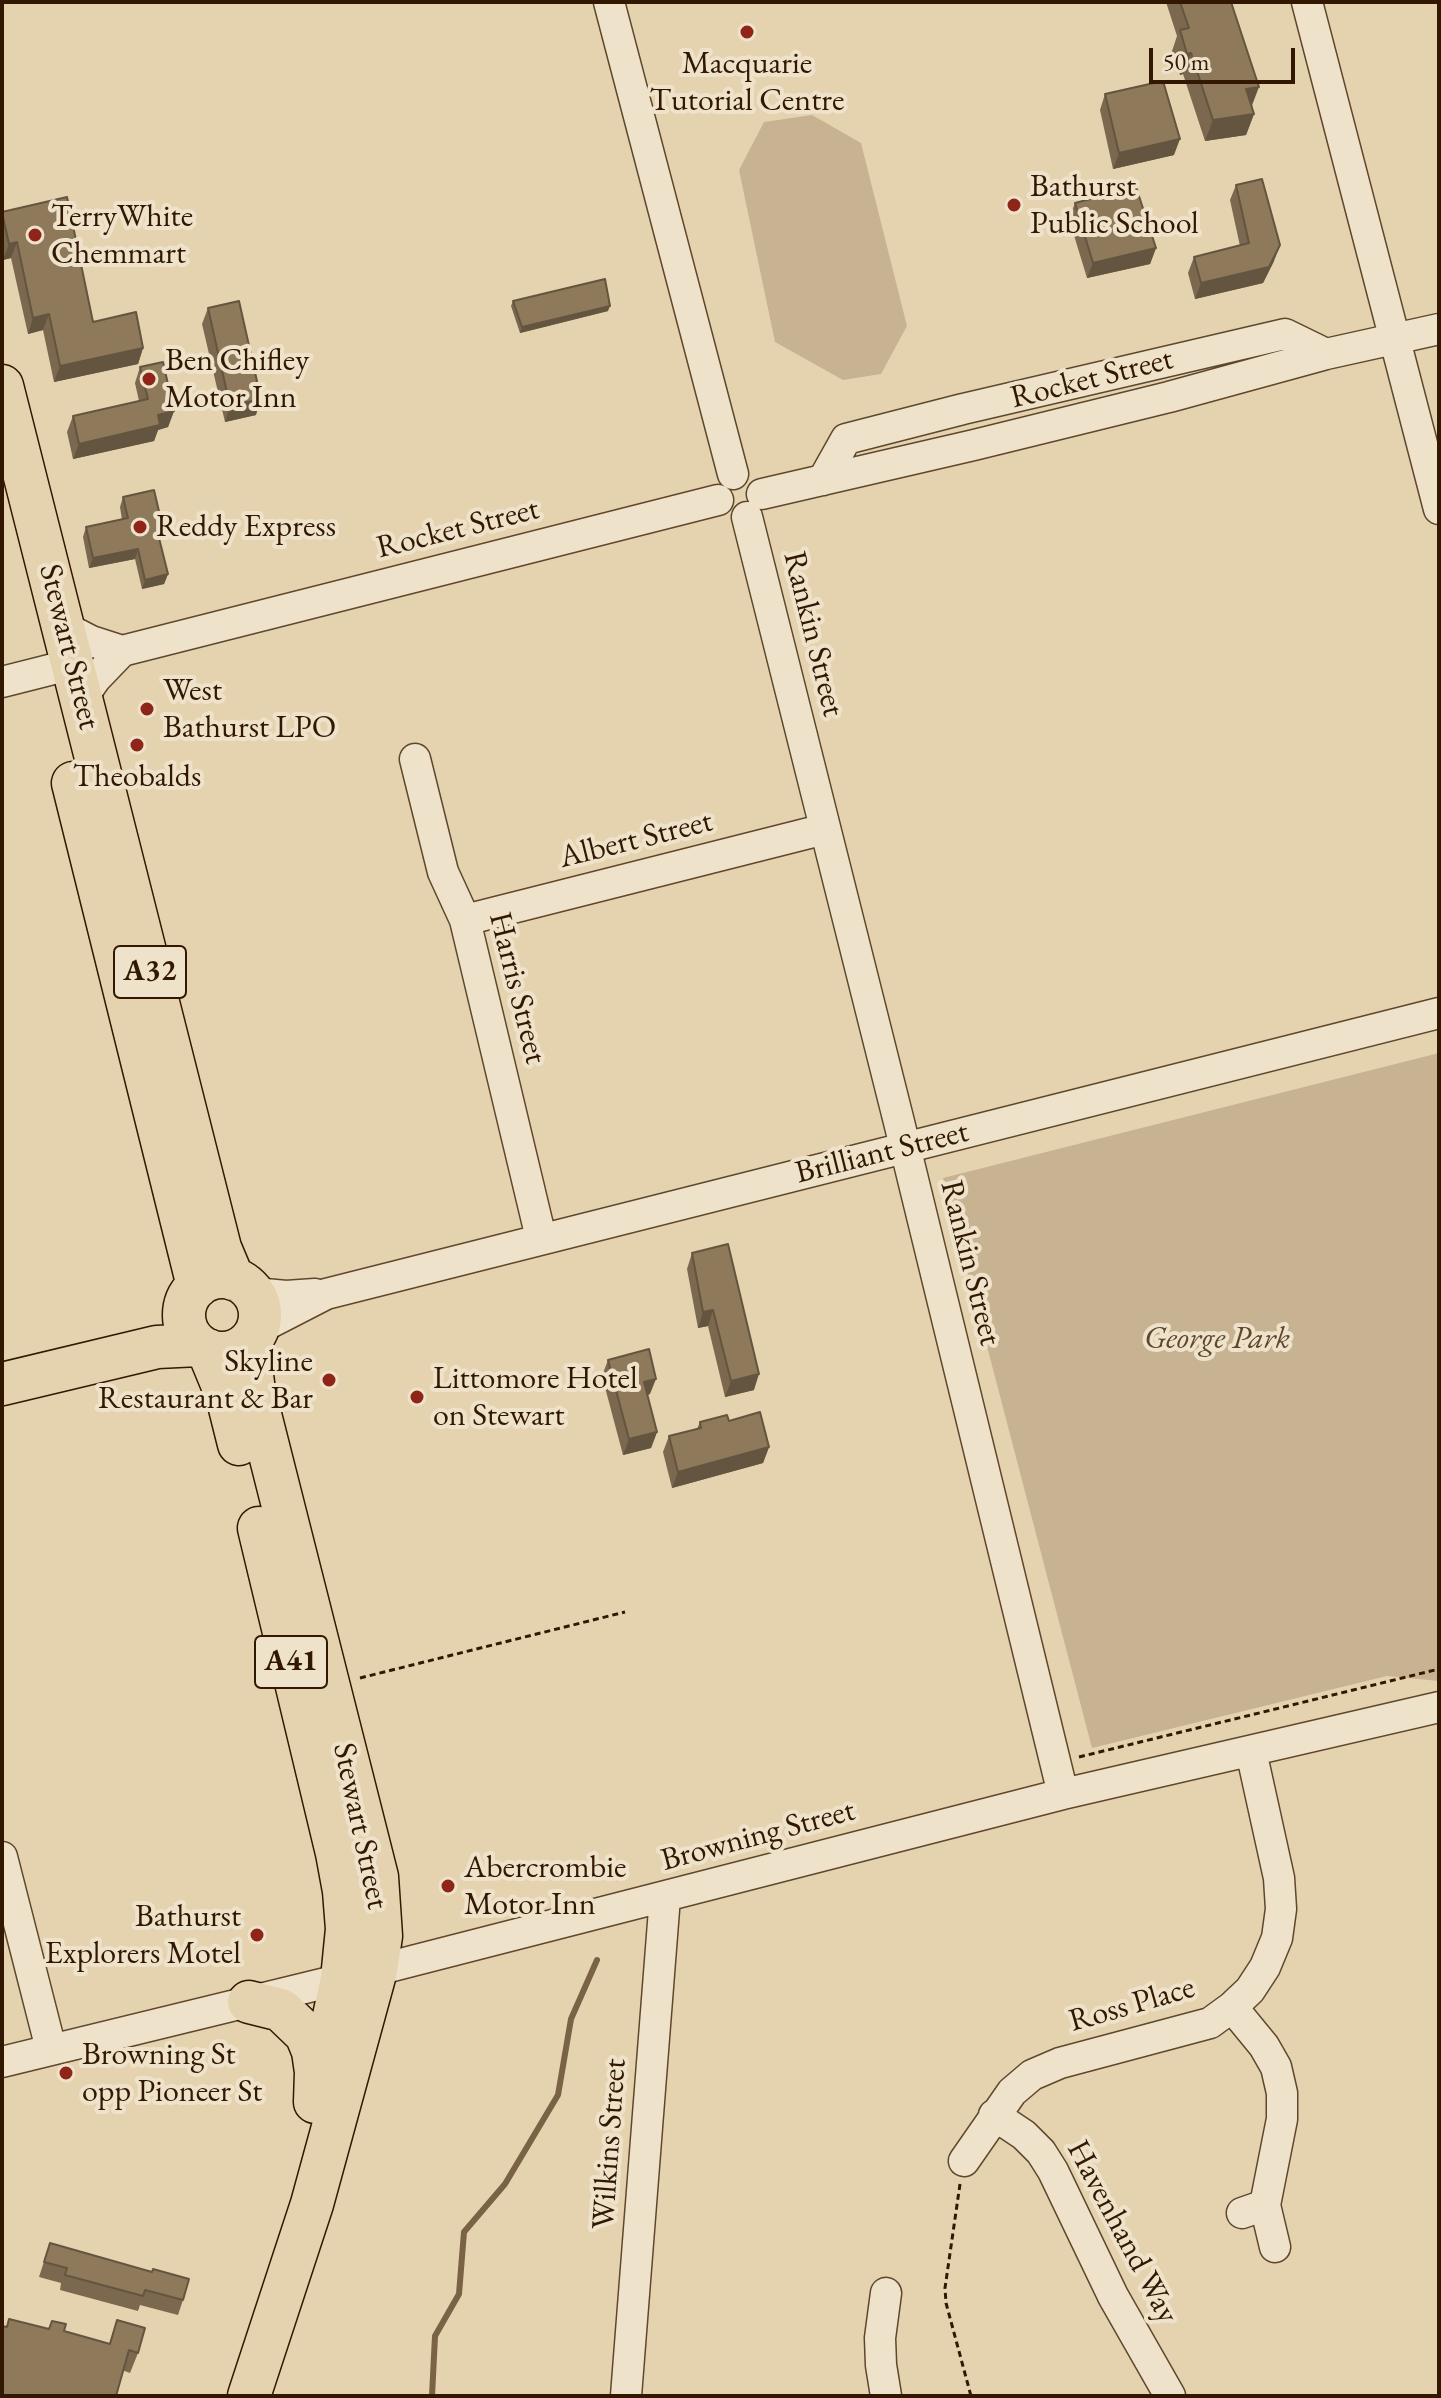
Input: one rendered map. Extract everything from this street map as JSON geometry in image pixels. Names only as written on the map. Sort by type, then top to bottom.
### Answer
[{"type":"highway","name":"Stewart Street","points":[[2,386],[66,665],[254,1391],[377,1877],[381,1906],[381,1936],[359,1975],[315,2102],[288,2197],[242,2396]]},
{"type":"highway","name":"Stewart Street","points":[[2,503],[66,665]]},
{"type":"highway","points":[[2,1363],[152,1322],[230,1305],[231,1353],[203,1348],[157,1347],[2,1384]]},
{"type":"highway","name":"Stewart Street","points":[[203,1348],[227,1396],[337,1853],[347,1929],[359,1975],[312,2204],[249,2396]]},
{"type":"highway","points":[[249,2002],[281,2010],[294,2019],[306,2034],[313,2051],[316,2072],[315,2102]]},
{"type":"street","points":[[609,2],[726,487],[725,513],[740,518],[755,506]]},
{"type":"street","points":[[1307,2],[1439,509]]},
{"type":"street","name":"Rocket Street","points":[[755,506],[823,480],[1169,397],[1326,354],[1439,329]]},
{"type":"street","points":[[823,480],[846,439],[963,409],[1285,334],[1326,354]]},
{"type":"street","points":[[963,409],[974,445]]},
{"type":"street","name":"Rocket Street","points":[[122,651],[726,487]]},
{"type":"street","name":"Rankin Street","points":[[755,506],[825,829],[1063,1794]]},
{"type":"street","points":[[66,665],[91,641],[122,651]]},
{"type":"street","points":[[2,682],[122,651]]},
{"type":"street","name":"Harris Street","points":[[415,759],[443,872],[465,920],[541,1238]]},
{"type":"street","name":"Albert Street","points":[[465,920],[825,829]]},
{"type":"street","name":"Brilliant Street","points":[[230,1305],[286,1296],[326,1294],[1439,1013]]},
{"type":"street","name":"Browning Street","points":[[2,2062],[359,1975],[1063,1794],[1439,1707]]},
{"type":"street","name":"Ross Place","points":[[964,2161],[1012,2092],[1032,2075],[1060,2063],[1210,2023],[1250,1990],[1265,1967],[1277,1938],[1281,1909],[1279,1878],[1251,1751]]},
{"type":"street","points":[[2,1857],[51,2049]]},
{"type":"street","name":"Wilkins Street","points":[[626,2396],[665,1897]]},
{"type":"street","points":[[1232,2007],[1264,2046],[1276,2067],[1282,2093],[1282,2119],[1253,2209],[1275,2247]]},
{"type":"street","name":"Havenhand Way","points":[[994,2115],[1024,2135],[1041,2152],[1053,2171],[1113,2296],[1170,2396]]},
{"type":"street","points":[[886,2293],[880,2338],[886,2396]]},
{"type":"path","points":[[329,1687],[625,1612]]},
{"type":"path","points":[[1055,1763],[1439,1669]]},
{"type":"path","points":[[964,2161],[945,2288],[947,2311],[971,2396]]},
{"type":"green space","points":[[812,115],[861,143],[907,326],[881,374],[843,380],[775,342],[739,170],[764,122]]},
{"type":"green space","name":"George Park","points":[[1439,1053],[1439,1681],[1387,1676],[1092,1748],[943,1178]]},
{"type":"building","points":[[1180,2],[1231,2],[1259,87],[1246,89],[1254,114],[1213,120],[1191,53],[1187,54],[1180,30],[1189,28]]},
{"type":"building","points":[[1163,81],[1180,139],[1119,153],[1105,94]]},
{"type":"building","points":[[1262,179],[1280,245],[1269,267],[1201,283],[1194,257],[1249,243],[1236,185]]},
{"type":"building","points":[[1136,187],[1156,248],[1093,263],[1075,203]]},
{"type":"building","points":[[67,197],[93,322],[136,312],[143,348],[60,366],[49,314],[33,318],[17,242],[9,244],[2,212]]},
{"type":"building","points":[[605,279],[610,306],[522,327],[513,301]]},
{"type":"building","points":[[239,301],[261,399],[230,406],[208,308]]},
{"type":"building","points":[[163,362],[174,411],[158,415],[160,425],[79,444],[73,416],[148,399],[140,367]]},
{"type":"building","points":[[154,490],[165,537],[159,538],[168,574],[145,580],[138,549],[93,558],[86,527],[128,518],[123,497]]},
{"type":"building","points":[[728,1244],[759,1374],[731,1381],[713,1310],[703,1312],[692,1253]]},
{"type":"building","points":[[649,1349],[656,1379],[644,1382],[657,1432],[629,1439],[608,1360]]},
{"type":"building","points":[[760,1412],[769,1447],[678,1472],[669,1436],[701,1428],[700,1422],[727,1415],[729,1421]]},
{"type":"building","points":[[50,2243],[152,2272],[153,2269],[189,2279],[183,2300],[145,2290],[143,2296],[65,2275],[67,2268],[44,2262]]},
{"type":"building","points":[[9,2319],[49,2329],[52,2321],[66,2324],[64,2331],[110,2344],[117,2320],[145,2328],[138,2353],[129,2350],[116,2396],[2,2396],[2,2326],[7,2327]]},
{"type":"waterway","points":[[432,2396],[435,2336],[459,2294],[464,2232],[505,2184],[558,2095],[571,2019],[597,1960]]},
{"type":"place","name":"Macquarie Tutorial Centre","points":[[747,32]]},
{"type":"place","name":"Bathurst Public School","points":[[1014,205]]},
{"type":"place","name":"TerryWhite Chemmart","points":[[35,235]]},
{"type":"place","name":"Ben Chifley Motor Inn","points":[[149,379]]},
{"type":"place","name":"Reddy Express","points":[[140,527]]},
{"type":"place","name":"West Bathurst LPO","points":[[147,709]]},
{"type":"place","name":"Theobalds","points":[[137,745]]},
{"type":"place","name":"Skyline Restaurant & Bar","points":[[329,1380]]},
{"type":"place","name":"Littomore Hotel on Stewart","points":[[417,1397]]},
{"type":"place","name":"Abercrombie Motor Inn","points":[[448,1886]]},
{"type":"place","name":"Bathurst Explorers Motel","points":[[257,1935]]},
{"type":"place","name":"Browning St opp Pioneer St","points":[[66,2073]]}]
